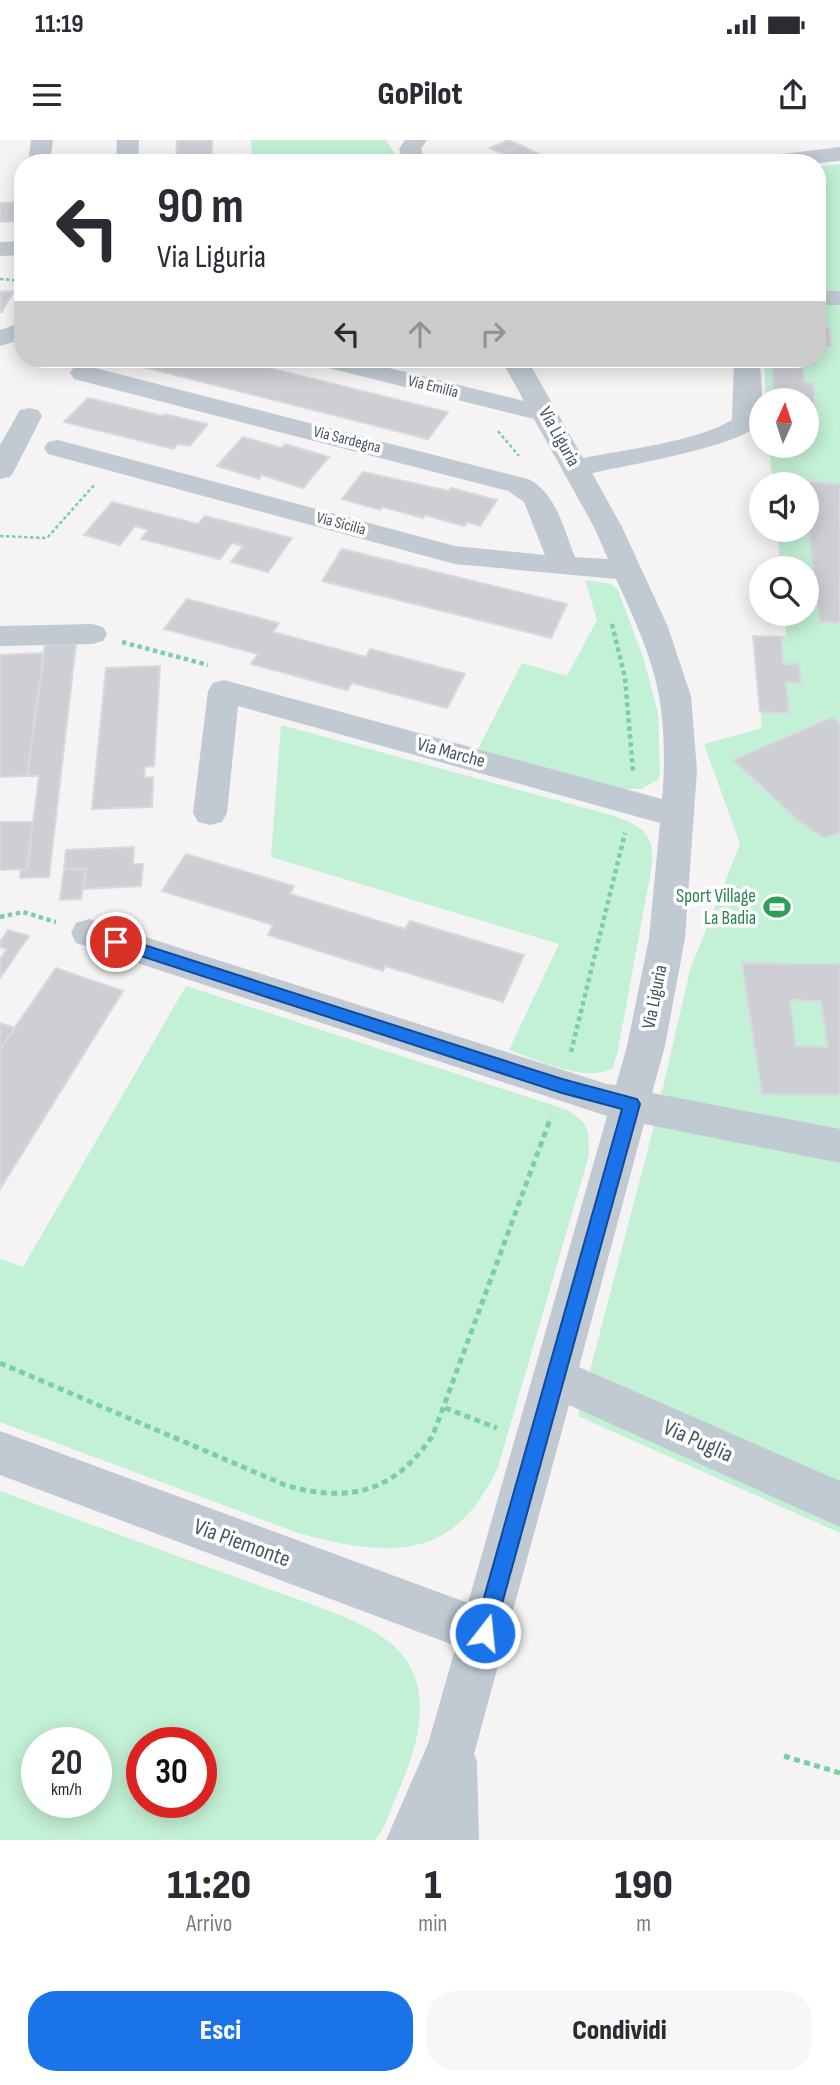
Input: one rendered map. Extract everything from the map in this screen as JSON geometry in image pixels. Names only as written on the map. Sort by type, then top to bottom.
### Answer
[{"type":"street","name":"Via Emilia","points":[[357,368],[546,414]]},
{"type":"street","name":"Via Liguria","points":[[452,1747],[631,1104],[667,938],[678,816],[681,754],[675,696],[666,660],[628,570],[576,468],[519,368]]},
{"type":"street","points":[[576,468],[739,429],[746,419],[747,368]]},
{"type":"street","name":"Via Sardegna","points":[[83,373],[524,487],[537,499],[564,566]]},
{"type":"street","points":[[0,471],[29,416]]},
{"type":"street","name":"Via Sicilia","points":[[58,448],[455,555],[628,570]]},
{"type":"street","points":[[0,636],[92,634]]},
{"type":"street","points":[[210,813],[224,691]]},
{"type":"street","name":"Via Marche","points":[[224,691],[678,816]]},
{"type":"street","points":[[89,933],[562,1086],[631,1104],[840,1146]]},
{"type":"street","name":"Via Puglia","points":[[556,1378],[840,1504]]},
{"type":"street","name":"Via Piemonte","points":[[0,1453],[485,1633]]},
{"type":"street","points":[[412,1840],[452,1747]]},
{"type":"street","points":[[452,1747],[453,1840]]},
{"type":"path","points":[[0,536],[47,538],[114,463]]},
{"type":"path","points":[[610,618],[618,642],[630,709],[633,780]]},
{"type":"path","points":[[92,634],[203,662],[218,674],[224,691]]},
{"type":"path","points":[[0,1363],[285,1485],[328,1495],[368,1488],[392,1478],[412,1463],[433,1435],[445,1408],[562,1086],[628,821]]},
{"type":"path","points":[[0,918],[23,912],[89,933]]},
{"type":"path","points":[[445,1408],[537,1443]]},
{"type":"path","points":[[784,1756],[840,1773]]},
{"type":"green space","points":[[251,140],[386,140],[395,154],[252,154]]},
{"type":"green space","name":"Sport Village La Badia","points":[[840,164],[840,1533],[578,1416],[654,1126],[690,970],[740,844],[704,744],[762,728],[753,636],[786,636],[786,626],[819,626],[819,556],[780,556],[778,542],[819,542],[819,472],[772,472],[770,458],[819,458],[819,388],[765,388],[764,368],[826,368],[826,166]]},
{"type":"green space","points":[[585,580],[611,584],[618,590],[643,657],[658,712],[660,774],[658,780],[641,789],[622,789],[478,749],[522,663],[567,676],[597,620]]},
{"type":"green space","points":[[281,725],[611,815],[643,831],[651,844],[652,865],[613,1068],[602,1072],[576,1072],[509,1050],[559,944],[271,857]]},
{"type":"green space","points":[[186,986],[568,1110],[584,1123],[588,1133],[589,1155],[498,1467],[480,1499],[460,1522],[439,1537],[415,1545],[389,1548],[361,1546],[298,1533],[0,1422],[0,1259],[23,1267]]},
{"type":"green space","points":[[0,1491],[309,1603],[362,1625],[388,1641],[404,1657],[414,1676],[420,1715],[417,1736],[404,1777],[375,1840],[0,1840]]},
{"type":"building","points":[[177,140],[212,140],[212,154],[176,154]]},
{"type":"building","points":[[508,140],[520,145],[502,154],[490,148]]},
{"type":"building","points":[[520,145],[538,154],[502,154]]},
{"type":"building","points":[[14,202],[14,221],[0,222],[0,203]]},
{"type":"building","points":[[0,291],[13,292],[2,312],[0,312]]},
{"type":"building","points":[[826,328],[829,328],[832,347],[826,347]]},
{"type":"building","points":[[147,368],[270,368],[448,412],[428,439]]},
{"type":"building","points":[[772,368],[803,368],[804,382],[813,383],[813,388],[773,388]]},
{"type":"building","points":[[88,398],[208,424],[190,446],[178,444],[173,449],[64,422]]},
{"type":"building","points":[[243,437],[282,448],[285,444],[329,457],[303,488],[262,475],[259,479],[217,466]]},
{"type":"building","points":[[363,472],[449,491],[451,488],[497,500],[480,526],[467,522],[464,526],[383,507],[380,510],[342,499]]},
{"type":"building","points":[[819,483],[840,484],[840,623],[820,622],[819,556],[812,556],[811,542],[819,542]]},
{"type":"building","points":[[112,502],[198,524],[205,516],[292,538],[268,572],[231,562],[243,546],[232,543],[220,559],[141,539],[148,530],[135,526],[120,545],[84,535]]},
{"type":"building","points":[[342,549],[567,604],[551,638],[322,581]]},
{"type":"building","points":[[187,599],[279,623],[273,632],[366,657],[370,649],[465,674],[447,708],[352,683],[347,690],[251,664],[258,654],[164,629]]},
{"type":"building","points":[[753,636],[781,637],[783,664],[799,664],[801,683],[786,682],[789,713],[760,712]]},
{"type":"building","points":[[76,644],[49,877],[20,878],[21,870],[27,869],[39,776],[27,776],[45,645]]},
{"type":"building","points":[[44,653],[27,776],[0,777],[0,655]]},
{"type":"building","points":[[160,666],[154,766],[145,767],[144,778],[153,777],[152,807],[92,809],[106,668]]},
{"type":"building","points":[[833,717],[840,723],[840,833],[824,838],[799,821],[733,760]]},
{"type":"building","points":[[0,822],[33,822],[27,869],[0,870]]},
{"type":"building","points":[[134,847],[133,864],[143,864],[141,886],[83,889],[86,869],[64,869],[66,850]]},
{"type":"building","points":[[186,854],[294,886],[290,894],[405,929],[410,921],[524,955],[503,1002],[385,966],[383,971],[268,935],[273,925],[162,891]]},
{"type":"building","points":[[64,869],[86,869],[81,899],[60,900]]},
{"type":"building","points":[[8,930],[29,936],[0,978],[0,959],[7,949],[0,947],[0,942]]},
{"type":"building","points":[[742,963],[840,964],[840,1095],[762,1094]],"holes":[[[790,1000],[821,1001],[828,1047],[796,1046]]]},
{"type":"building","points":[[56,968],[123,991],[0,1189],[0,1049]]},
{"type":"building","points":[[0,1023],[15,1028],[0,1049]]},
{"type":"place","name":"Sport Village La Badia","points":[[777,907]]},
{"type":"route","points":[[116,942],[562,1086],[607,1100],[631,1104],[485,1633]]}]
